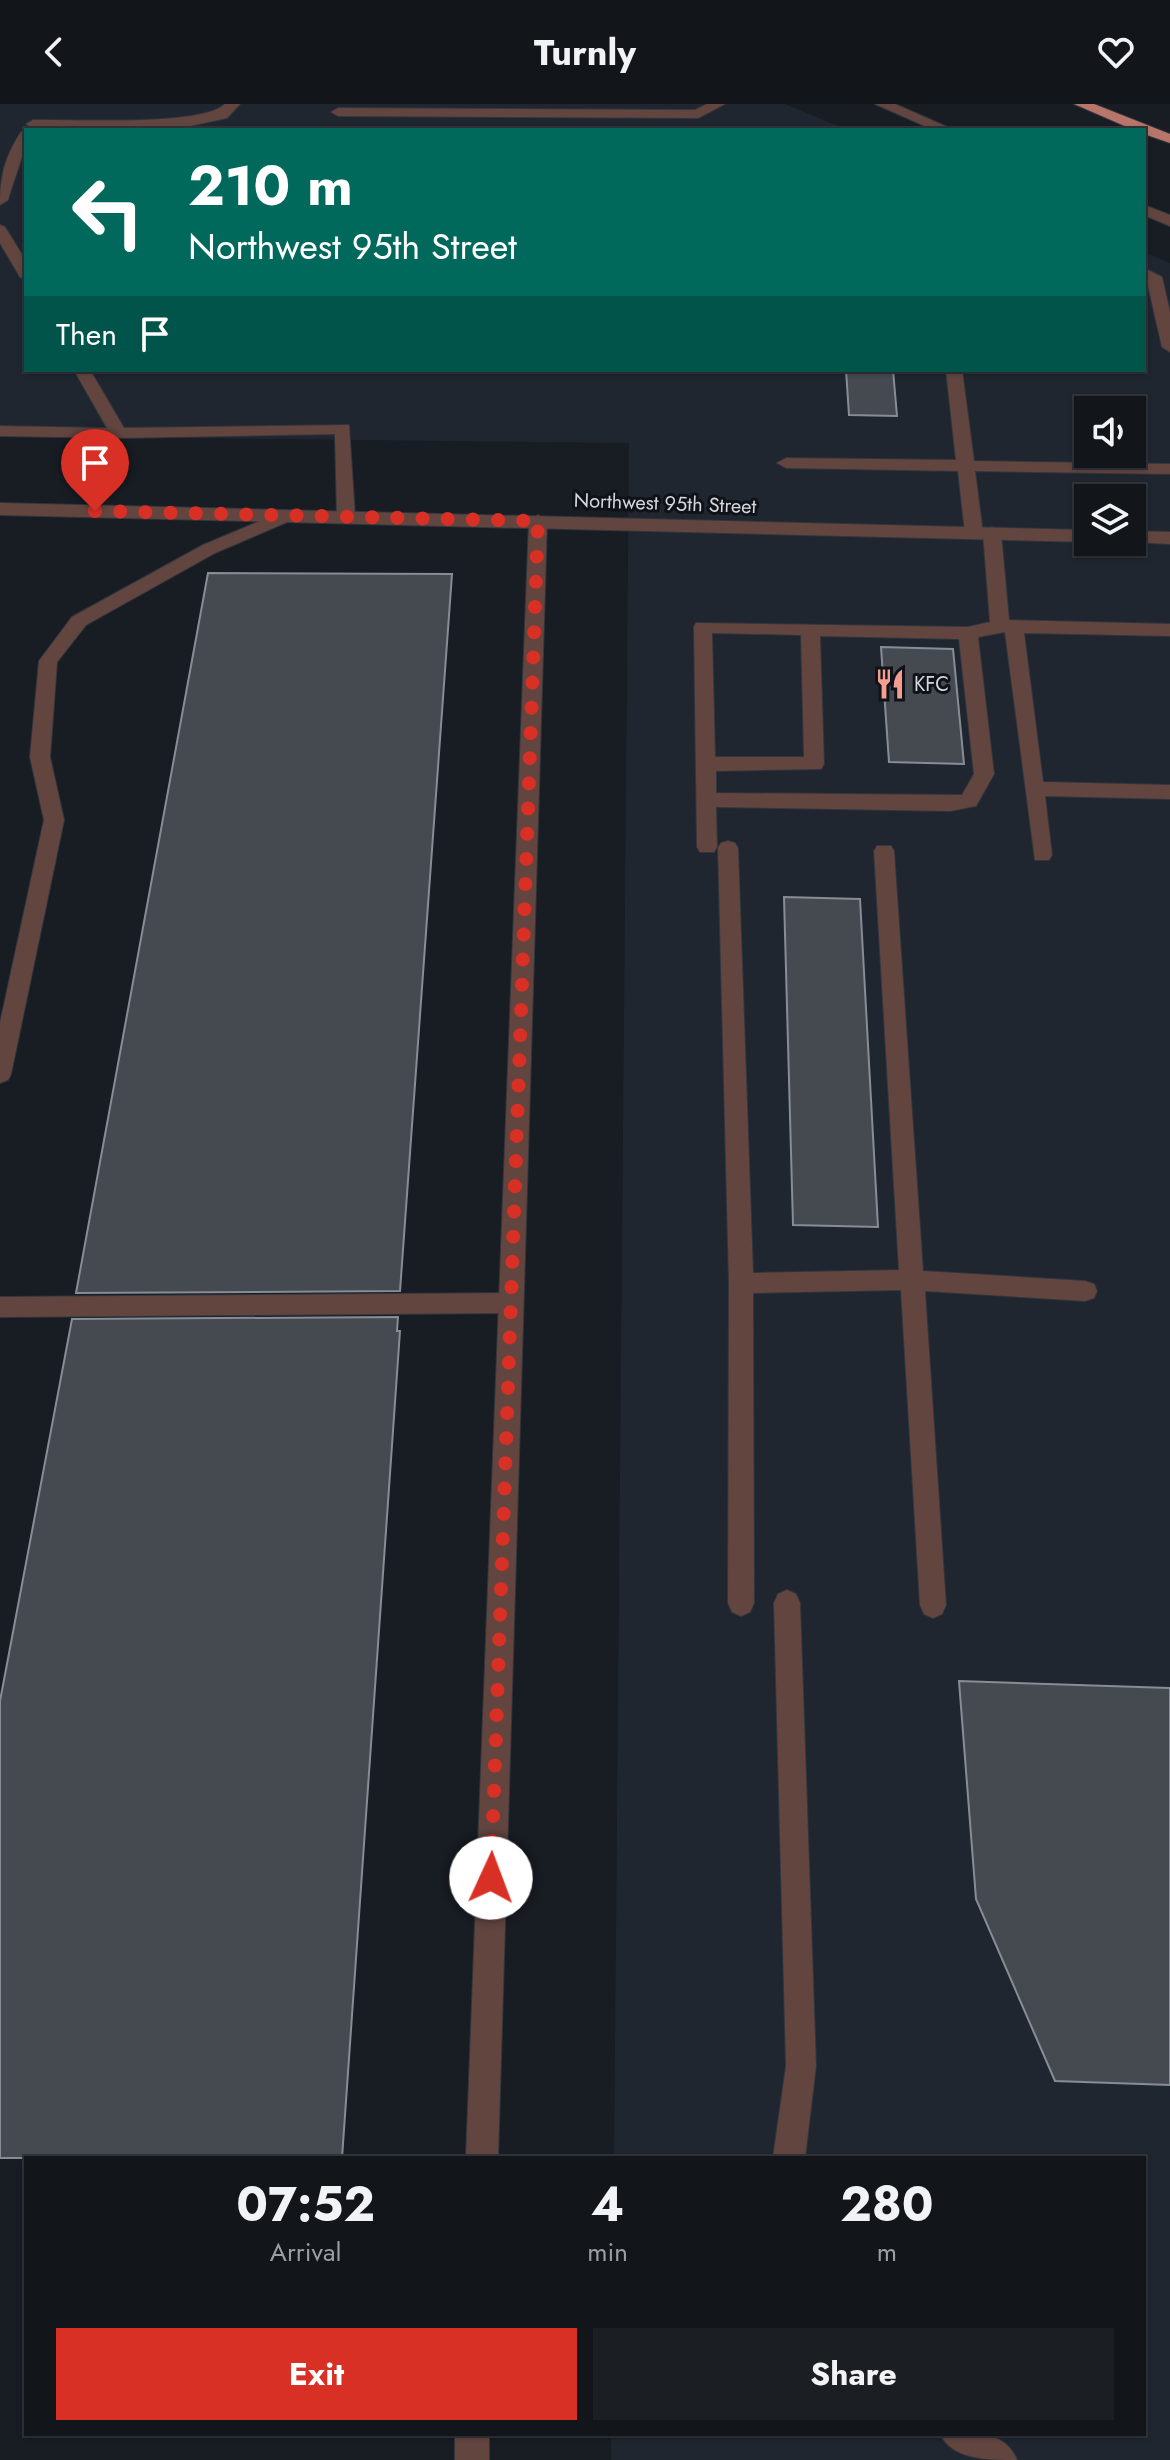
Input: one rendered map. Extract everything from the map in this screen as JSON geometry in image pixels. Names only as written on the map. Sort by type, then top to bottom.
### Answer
[{"type":"highway","points":[[1081,104],[1142,128]]},
{"type":"highway","points":[[1146,130],[1170,139]]},
{"type":"street","points":[[30,128],[43,104]]},
{"type":"street","points":[[69,128],[190,122],[222,115],[233,104]]},
{"type":"street","points":[[338,112],[698,114],[718,104]]},
{"type":"street","points":[[882,104],[942,128]]},
{"type":"street","points":[[0,200],[11,161],[24,139]]},
{"type":"street","points":[[1146,211],[1170,221]]},
{"type":"street","points":[[0,230],[24,271]]},
{"type":"street","points":[[1146,274],[1154,277],[1170,347]]},
{"type":"street","points":[[83,372],[119,433]]},
{"type":"street","points":[[954,372],[965,466],[1007,626],[1042,855]]},
{"type":"street","points":[[0,431],[119,433],[343,429],[346,517]]},
{"type":"street","points":[[786,463],[1170,469]]},
{"type":"street","name":"Northwest 95th Street","points":[[0,509],[1074,536]]},
{"type":"street","points":[[0,1074],[54,820],[40,757],[48,661],[79,621],[209,549],[286,516]]},
{"type":"street","points":[[482,2156],[538,521]]},
{"type":"street","points":[[1146,537],[1170,538]]},
{"type":"street","points":[[741,1603],[741,1283],[717,848],[706,800],[703,627],[968,633],[1007,626],[1170,630]]},
{"type":"street","points":[[705,764],[814,764],[810,629]]},
{"type":"street","points":[[706,800],[950,804],[969,801],[984,774],[968,633]]},
{"type":"street","points":[[1034,789],[1170,792]]},
{"type":"street","points":[[884,851],[933,1605]]},
{"type":"street","points":[[741,1283],[912,1280],[1085,1291]]},
{"type":"street","points":[[0,1307],[511,1303]]},
{"type":"street","points":[[787,1603],[801,2066],[789,2156]]},
{"type":"street","points":[[472,2436],[472,2460]]},
{"type":"street","points":[[960,2436],[1000,2460]]},
{"type":"shaded area","points":[[0,104],[785,104],[843,128],[24,128],[24,372],[1146,372],[1146,253],[1170,263],[1170,2460],[611,2460],[611,2436],[1146,2436],[1146,2156],[614,2156],[629,443],[0,436]]},
{"type":"building","points":[[846,372],[893,372],[897,416],[849,415]]},
{"type":"building","points":[[208,573],[452,574],[400,1291],[76,1293]]},
{"type":"building","points":[[881,647],[953,649],[964,764],[889,762]]},
{"type":"building","points":[[784,897],[860,899],[878,1227],[793,1225]]},
{"type":"building","points":[[398,1317],[397,1331],[400,1331],[342,2156],[0,2158],[0,1701],[72,1319]]},
{"type":"building","points":[[959,1681],[1170,1688],[1170,2085],[1055,2081],[976,1899]]},
{"type":"place","name":"KFC","points":[[890,684]]},
{"type":"route","points":[[95,511],[538,521],[491,1878]]}]
